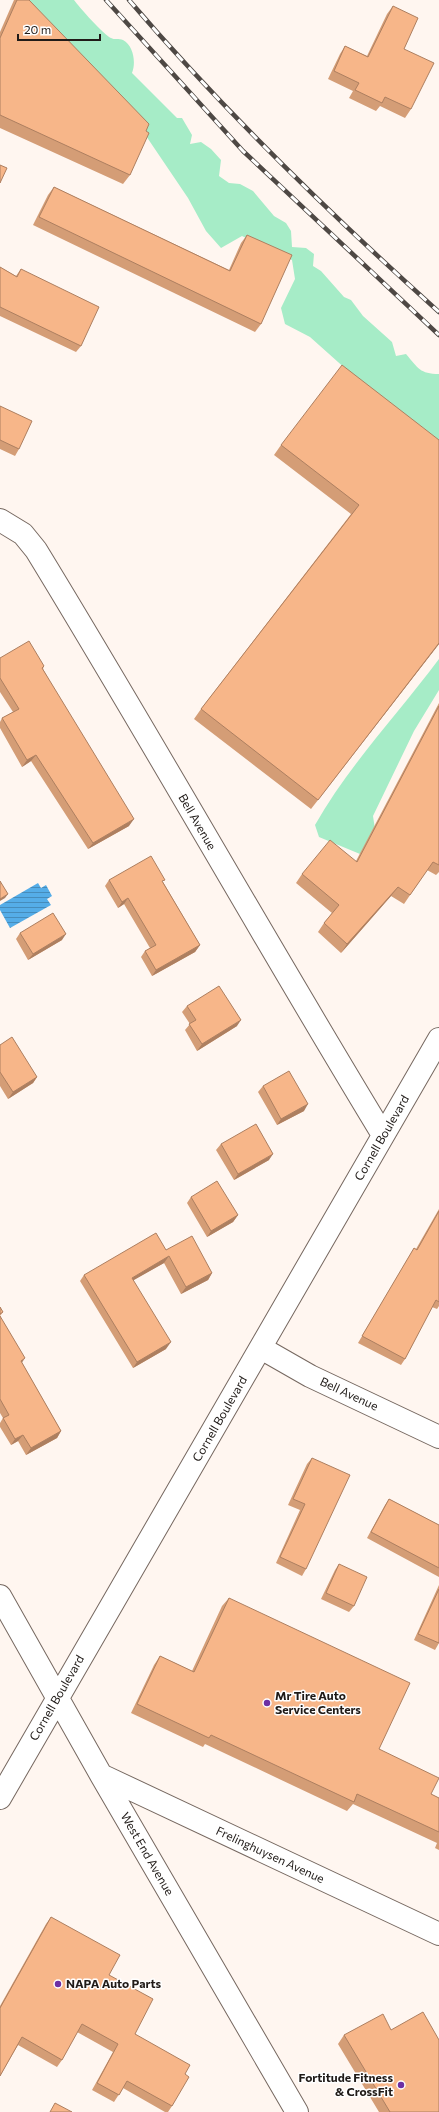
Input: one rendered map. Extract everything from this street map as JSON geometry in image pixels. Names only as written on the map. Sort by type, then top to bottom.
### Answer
[{"type":"street","name":"Bell Avenue","points":[[0,520],[23,534],[36,550],[113,676],[265,939],[383,1135]]},
{"type":"street","name":"Cornell Boulevard","points":[[0,1798],[439,1039]]},
{"type":"street","name":"Bell Avenue","points":[[261,1348],[310,1376],[439,1437]]},
{"type":"street","name":"West End Avenue","points":[[0,1596],[58,1696],[101,1775],[297,2112]]},
{"type":"street","name":"Frelinghuysen Avenue","points":[[101,1775],[439,1934]]},
{"type":"green space","points":[[16,0],[74,0],[103,32],[112,39],[123,40],[130,46],[134,60],[132,73],[177,118],[182,118],[192,135],[190,144],[201,142],[211,149],[221,160],[219,176],[229,183],[240,184],[253,191],[274,216],[286,223],[291,231],[292,247],[306,248],[314,254],[313,266],[321,271],[344,297],[351,300],[363,316],[392,342],[396,356],[406,354],[423,371],[439,374],[439,441],[421,426],[394,412],[310,337],[285,324],[281,308],[295,279],[292,260],[242,236],[221,248],[206,231],[188,198],[140,127]]},
{"type":"green space","points":[[439,659],[439,690],[414,731],[373,816],[379,856],[360,854],[319,837],[315,825],[328,803],[358,761]]},
{"type":"water","points":[[38,883],[41,888],[46,885],[52,896],[47,899],[51,905],[10,928],[0,910],[0,905]]},
{"type":"building","points":[[17,0],[29,0],[149,124],[146,131],[149,133],[130,175],[0,115],[0,38]]},
{"type":"building","points":[[393,6],[418,18],[404,49],[434,63],[411,109],[385,97],[382,103],[355,90],[359,83],[334,71],[345,46],[368,57]]},
{"type":"building","points":[[0,165],[7,168],[0,183]]},
{"type":"building","points":[[54,187],[230,271],[247,235],[292,255],[261,324],[39,217]]},
{"type":"building","points":[[0,267],[17,277],[21,269],[99,307],[81,346],[0,307]]},
{"type":"building","points":[[342,365],[439,440],[439,643],[318,800],[201,709],[359,505],[281,445]]},
{"type":"building","points":[[0,406],[32,421],[19,449],[0,440]]},
{"type":"building","points":[[29,641],[44,666],[42,668],[134,819],[93,843],[36,755],[27,760],[2,718],[19,709],[0,678],[0,658]]},
{"type":"building","points":[[439,706],[439,865],[433,862],[410,895],[398,887],[347,944],[324,923],[339,905],[302,874],[330,840],[357,862]]},
{"type":"building","points":[[151,856],[165,880],[162,881],[200,945],[156,970],[145,951],[156,945],[128,898],[122,902],[109,880]]},
{"type":"building","points":[[0,881],[8,894],[0,899]]},
{"type":"building","points":[[53,913],[66,934],[33,954],[20,933]]},
{"type":"building","points":[[219,986],[241,1020],[202,1044],[189,1024],[196,1020],[187,1006]]},
{"type":"building","points":[[12,1037],[37,1077],[13,1092],[0,1072],[0,1045]]},
{"type":"building","points":[[289,1071],[308,1104],[281,1119],[263,1086]]},
{"type":"building","points":[[256,1124],[273,1154],[238,1174],[221,1144]]},
{"type":"building","points":[[217,1181],[238,1215],[211,1231],[191,1197]]},
{"type":"building","points":[[439,1211],[439,1302],[436,1300],[405,1359],[362,1336],[414,1248],[417,1250]]},
{"type":"building","points":[[156,1233],[166,1250],[192,1236],[212,1273],[186,1287],[169,1256],[132,1278],[171,1342],[137,1362],[84,1275]]},
{"type":"building","points":[[0,1307],[3,1312],[0,1314]]},
{"type":"building","points":[[0,1316],[25,1358],[21,1361],[61,1431],[31,1448],[23,1435],[15,1439],[3,1418],[9,1415],[0,1399]]},
{"type":"building","points":[[312,1458],[350,1475],[306,1569],[280,1557],[305,1504],[293,1499]]},
{"type":"building","points":[[389,1499],[439,1525],[439,1568],[371,1532]]},
{"type":"building","points":[[339,1564],[367,1577],[354,1606],[326,1593]]},
{"type":"building","points":[[439,1589],[439,1643],[418,1634]]},
{"type":"building","name":"Mr Tire Auto Service Centers","points":[[229,1598],[410,1683],[379,1749],[439,1778],[431,1794],[439,1798],[439,1832],[357,1794],[354,1802],[211,1735],[209,1738],[137,1704],[160,1656],[194,1672]]},
{"type":"building","points":[[51,1917],[120,1955],[109,1975],[153,1999],[135,2034],[190,2065],[185,2074],[189,2077],[172,2106],[127,2081],[119,2095],[97,2083],[118,2044],[82,2024],[62,2060],[22,2037],[0,2076],[0,2008]]},
{"type":"building","name":"Fortitude Fitness & CrossFit","points":[[423,2012],[439,2040],[439,2112],[390,2112],[344,2035],[383,2014],[391,2030]]},
{"type":"building","points":[[55,2103],[72,2112],[50,2112]]},
{"type":"railway","points":[[106,0],[243,151],[439,335]]},
{"type":"railway","points":[[129,0],[240,122],[358,238],[439,312]]},
{"type":"place","name":"Mr Tire Auto Service Centers","points":[[267,1703]]},
{"type":"place","name":"NAPA Auto Parts","points":[[58,1984]]},
{"type":"place","name":"Fortitude Fitness & CrossFit","points":[[401,2085]]}]
